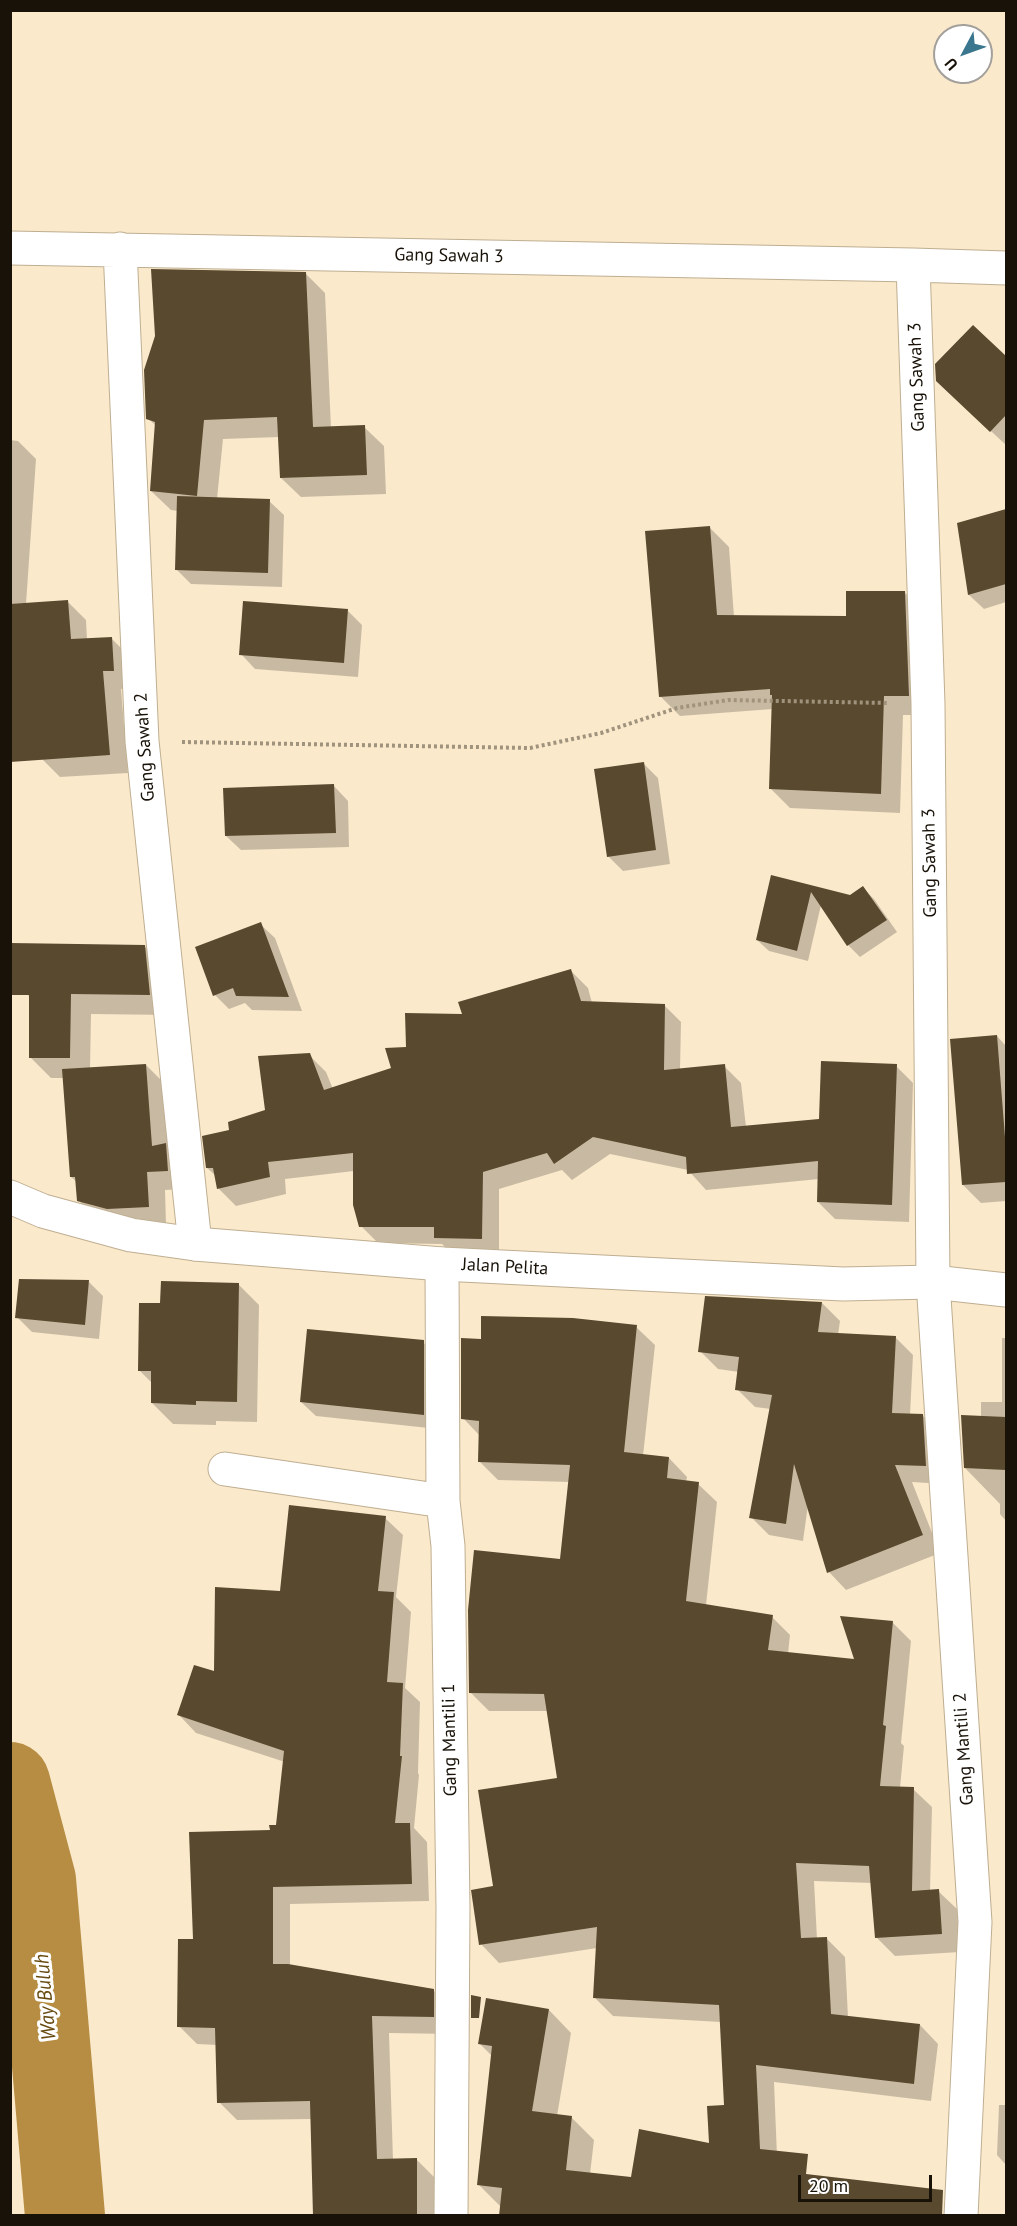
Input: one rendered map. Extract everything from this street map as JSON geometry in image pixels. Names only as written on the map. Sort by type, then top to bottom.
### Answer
[{"type":"street","name":"Gang Sawah 3","points":[[10,248],[913,265],[928,704],[933,1282]]},
{"type":"street","name":"Gang Sawah 2","points":[[120,249],[142,741],[195,1244]]},
{"type":"street","points":[[913,265],[1006,268]]},
{"type":"street","name":"Jalan Pelita","points":[[10,1197],[43,1211],[131,1235],[195,1244],[442,1264],[843,1284],[933,1282],[1006,1290]]},
{"type":"street","name":"Gang Mantili 1","points":[[442,1264],[443,1501],[448,1546],[453,1908],[451,2216]]},
{"type":"street","name":"Gang Mantili 2","points":[[933,1282],[975,1922],[961,2216]]},
{"type":"street","points":[[225,1469],[443,1501]]},
{"type":"path","points":[[142,741],[530,748],[601,733],[677,708],[728,700],[928,704]]},
{"type":"building","points":[[151,269],[306,272],[313,427],[365,425],[367,475],[280,478],[277,417],[204,420],[197,496],[150,491],[155,422],[146,419],[144,370],[155,336]]},
{"type":"building","points":[[973,325],[1006,356],[1006,415],[990,432],[936,381],[935,364]]},
{"type":"building","points":[[177,496],[270,499],[268,573],[175,570]]},
{"type":"building","points":[[1006,509],[1006,584],[968,595],[957,523]]},
{"type":"building","points":[[710,526],[717,615],[846,616],[846,591],[905,591],[909,696],[884,696],[881,794],[769,789],[772,695],[770,695],[770,689],[659,697],[645,531]]},
{"type":"building","points":[[68,600],[71,639],[112,637],[114,671],[103,671],[110,755],[10,762],[10,604]]},
{"type":"building","points":[[243,601],[348,609],[344,663],[239,655]]},
{"type":"building","points":[[644,762],[656,850],[607,857],[594,769]]},
{"type":"building","points":[[334,784],[336,833],[225,836],[223,788]]},
{"type":"building","points":[[771,875],[850,895],[863,886],[887,920],[847,946],[811,892],[797,951],[756,940]]},
{"type":"building","points":[[261,922],[289,997],[236,996],[233,988],[213,996],[195,947]]},
{"type":"building","points":[[10,943],[145,945],[150,995],[71,994],[70,1058],[29,1058],[29,995],[10,995]]},
{"type":"building","points":[[571,969],[581,1001],[665,1004],[664,1070],[725,1064],[731,1127],[819,1119],[821,1061],[897,1064],[892,1205],[817,1202],[818,1161],[687,1174],[686,1157],[593,1137],[554,1164],[547,1153],[483,1172],[482,1239],[434,1238],[434,1227],[359,1227],[353,1205],[353,1153],[268,1162],[270,1177],[217,1189],[213,1168],[206,1168],[202,1136],[229,1130],[228,1122],[265,1110],[258,1056],[310,1053],[324,1090],[391,1068],[385,1048],[406,1047],[405,1013],[462,1014],[458,1002]]},
{"type":"building","points":[[997,1035],[1006,1150],[1006,1182],[962,1185],[950,1039]]},
{"type":"building","points":[[146,1064],[152,1146],[166,1143],[168,1171],[147,1172],[149,1207],[107,1209],[77,1201],[75,1177],[70,1177],[62,1069]]},
{"type":"building","points":[[19,1279],[89,1280],[85,1325],[15,1318]]},
{"type":"building","points":[[161,1281],[239,1283],[237,1402],[196,1401],[196,1405],[151,1403],[151,1371],[138,1371],[139,1303],[160,1303]]},
{"type":"building","points":[[705,1296],[822,1302],[818,1332],[896,1336],[892,1413],[923,1414],[926,1466],[895,1465],[923,1535],[827,1573],[794,1464],[786,1524],[749,1518],[772,1395],[735,1390],[739,1357],[698,1352]]},
{"type":"building","points":[[481,1316],[573,1318],[637,1325],[624,1452],[669,1457],[667,1478],[699,1482],[686,1601],[773,1615],[768,1650],[854,1659],[840,1616],[893,1621],[883,1725],[886,1726],[880,1786],[914,1787],[912,1891],[939,1889],[942,1934],[875,1938],[869,1866],[796,1863],[801,1938],[827,1937],[831,2014],[920,2024],[914,2084],[756,2065],[760,2149],[808,2154],[806,2174],[943,2190],[942,2216],[499,2216],[502,2188],[477,2185],[492,2046],[478,2044],[486,1998],[549,2009],[532,2111],[572,2116],[566,2170],[631,2177],[639,2129],[709,2143],[707,2106],[724,2105],[719,2005],[593,1998],[597,1927],[479,1945],[471,1890],[493,1886],[478,1790],[557,1778],[544,1694],[469,1693],[468,1610],[474,1550],[560,1559],[570,1465],[478,1462],[479,1421],[461,1419],[461,1338],[481,1339]]},
{"type":"building","points":[[307,1329],[424,1340],[424,1415],[300,1402]]},
{"type":"building","points":[[961,1415],[1006,1417],[1006,1470],[964,1468]]},
{"type":"building","points":[[289,1505],[386,1516],[378,1591],[394,1592],[387,1682],[403,1683],[400,1756],[402,1756],[395,1823],[410,1823],[412,1884],[273,1887],[273,1964],[288,1964],[434,1989],[434,2017],[372,2016],[377,2159],[417,2158],[417,2216],[313,2216],[310,2101],[217,2103],[215,2028],[177,2027],[178,1939],[193,1939],[189,1832],[270,1830],[269,1825],[276,1825],[284,1751],[177,1715],[194,1665],[214,1671],[215,1587],[280,1591]]},
{"type":"building","points":[[471,1995],[481,1997],[479,2018],[471,2018]]},
{"type":"waterway","name":"Way Buluh","points":[[10,1782],[36,1880],[65,2216]]}]
